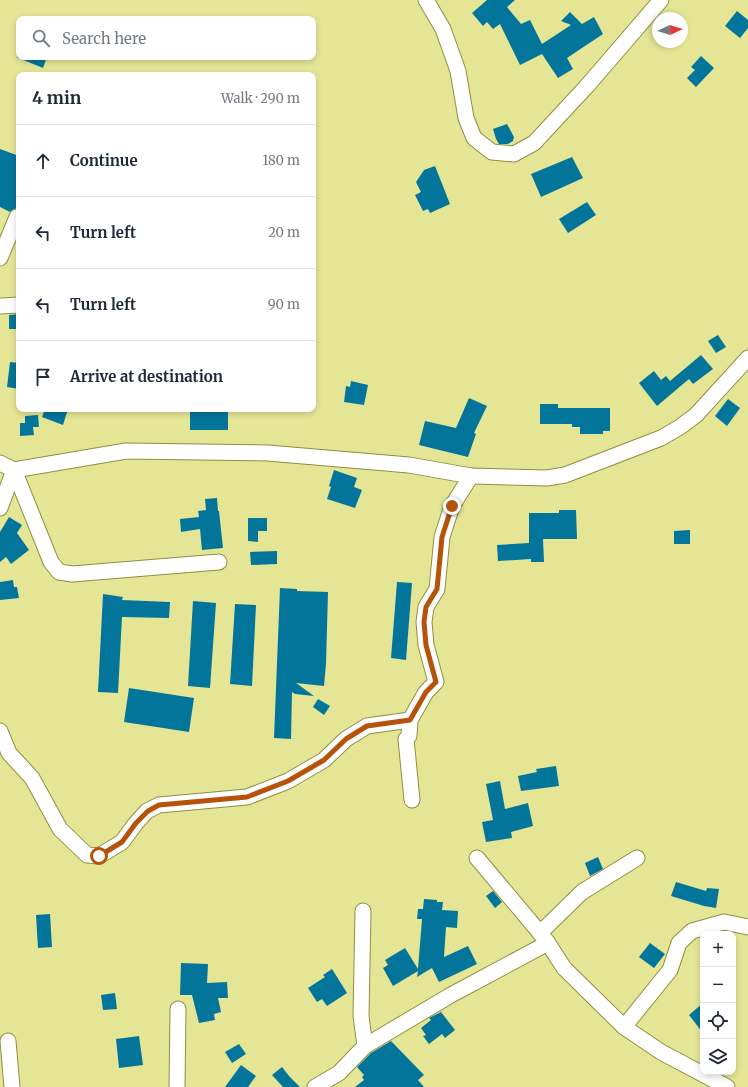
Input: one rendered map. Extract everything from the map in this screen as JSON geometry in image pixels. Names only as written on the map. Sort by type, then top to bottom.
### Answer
[{"type":"street","points":[[426,0],[443,29],[458,71],[466,118],[474,138],[492,152],[514,154],[534,143],[587,86],[661,0]]},
{"type":"street","points":[[0,258],[16,219]]},
{"type":"street","points":[[0,306],[16,306]]},
{"type":"street","points":[[0,463],[14,470],[126,452],[268,453],[409,465],[471,476],[547,478],[565,475],[661,438],[680,427],[696,415],[748,358]]},
{"type":"street","points":[[0,508],[14,470]]},
{"type":"street","points":[[14,470],[51,562],[59,572],[72,574],[219,562]]},
{"type":"street","points":[[412,800],[406,738],[409,736],[410,720],[426,692],[436,682],[426,645],[424,622],[426,607],[437,589],[442,537],[452,506],[471,476]]},
{"type":"street","points":[[0,731],[9,753],[32,778],[60,829],[87,854],[99,856],[122,842],[136,823],[148,811],[159,805],[247,797],[288,781],[324,760],[346,739],[367,726],[410,720]]},
{"type":"street","points":[[477,858],[544,938],[564,968],[624,1027],[710,1083],[727,1087]]},
{"type":"street","points":[[315,1087],[339,1073],[365,1046],[544,938],[582,892],[637,858]]},
{"type":"street","points":[[363,911],[361,1016],[365,1046]]},
{"type":"street","points":[[624,1027],[670,970],[679,943],[692,931],[724,922],[748,927]]},
{"type":"street","points":[[177,1087],[178,1009]]},
{"type":"street","points":[[8,1041],[12,1087]]},
{"type":"building","points":[[487,0],[515,0],[507,7],[521,24],[530,20],[542,44],[571,25],[561,21],[570,12],[582,24],[594,17],[603,34],[567,58],[573,69],[558,78],[542,54],[520,65],[500,24],[493,29],[487,22],[483,26],[472,13]]},
{"type":"building","points":[[737,11],[748,20],[748,28],[740,38],[725,26]]},
{"type":"building","points":[[701,56],[714,68],[696,87],[687,78],[695,70],[691,67]]},
{"type":"building","points":[[23,60],[46,60],[43,68]]},
{"type":"building","points":[[507,124],[514,137],[513,141],[508,144],[499,144],[493,129]]},
{"type":"building","points":[[0,149],[16,155],[16,208],[10,212],[0,207]]},
{"type":"building","points":[[572,157],[583,178],[541,197],[531,174]]},
{"type":"building","points":[[435,166],[450,204],[430,213],[428,209],[423,211],[415,195],[421,192],[416,182],[424,170]]},
{"type":"building","points":[[587,202],[596,215],[568,233],[559,219]]},
{"type":"building","points":[[16,314],[16,329],[9,329],[9,315]]},
{"type":"building","points":[[718,335],[726,347],[716,353],[708,341]]},
{"type":"building","points":[[701,355],[713,369],[693,384],[689,379],[657,406],[639,383],[654,371],[661,380],[666,376],[670,381]]},
{"type":"building","points":[[10,362],[16,363],[16,388],[7,387]]},
{"type":"building","points":[[351,381],[368,385],[364,405],[344,402],[346,386],[350,387]]},
{"type":"building","points":[[469,398],[487,406],[474,433],[476,434],[468,457],[419,445],[425,421],[456,428]]},
{"type":"building","points":[[728,399],[740,408],[727,426],[715,416]]},
{"type":"building","points":[[540,404],[558,404],[558,408],[610,408],[610,431],[603,431],[603,434],[580,434],[580,427],[572,427],[572,424],[540,424]]},
{"type":"building","points":[[44,412],[67,412],[63,425],[42,417]]},
{"type":"building","points":[[190,412],[228,412],[228,430],[190,430]]},
{"type":"building","points":[[38,415],[39,427],[33,427],[34,435],[20,436],[20,423],[25,423],[25,416]]},
{"type":"building","points":[[334,470],[357,478],[354,487],[362,490],[355,508],[327,499]]},
{"type":"building","points":[[217,498],[223,548],[202,550],[200,529],[181,532],[180,519],[199,517],[198,511],[206,510],[205,499]]},
{"type":"building","points":[[559,510],[576,510],[577,539],[543,539],[544,562],[531,562],[531,559],[498,561],[497,545],[529,543],[529,513],[559,513]]},
{"type":"building","points":[[9,517],[22,525],[17,533],[29,550],[11,564],[6,557],[0,562],[0,532]]},
{"type":"building","points":[[248,518],[267,518],[267,531],[258,531],[258,542],[248,541]]},
{"type":"building","points":[[690,530],[690,544],[674,544],[674,531]]},
{"type":"building","points":[[277,551],[277,564],[251,565],[250,552]]},
{"type":"building","points":[[13,580],[14,587],[17,587],[19,598],[0,600],[0,582]]},
{"type":"building","points":[[397,582],[412,583],[406,660],[391,658]]},
{"type":"building","points":[[280,588],[297,589],[297,591],[328,592],[324,686],[296,683],[314,696],[295,694],[292,692],[291,739],[274,738]]},
{"type":"building","points":[[103,594],[123,597],[122,600],[170,602],[169,618],[122,617],[118,693],[98,692]]},
{"type":"building","points":[[193,601],[216,603],[210,688],[188,686]]},
{"type":"building","points":[[235,604],[256,605],[252,686],[230,684]]},
{"type":"building","points":[[129,688],[194,698],[189,732],[124,722]]},
{"type":"building","points":[[318,699],[330,706],[324,715],[313,707]]},
{"type":"building","points":[[556,766],[559,786],[521,791],[518,776],[537,772],[536,769]]},
{"type":"building","points":[[500,781],[505,809],[528,803],[533,826],[511,832],[512,838],[486,842],[482,822],[493,820],[486,784]]},
{"type":"building","points":[[598,857],[603,869],[590,876],[585,863]]},
{"type":"building","points":[[676,882],[706,891],[707,888],[719,889],[716,908],[671,896]]},
{"type":"building","points":[[493,891],[502,902],[495,908],[486,896]]},
{"type":"building","points":[[424,899],[443,902],[442,910],[458,911],[457,928],[446,927],[444,957],[468,946],[477,964],[439,982],[432,968],[417,977],[418,971],[393,986],[383,968],[388,965],[385,960],[405,948],[418,969],[422,919],[417,919],[418,909],[423,909]]},
{"type":"building","points":[[50,914],[52,947],[38,948],[36,915]]},
{"type":"building","points":[[650,943],[665,954],[654,968],[639,957]]},
{"type":"building","points":[[181,963],[208,964],[207,983],[227,982],[228,998],[218,998],[221,1012],[214,1014],[215,1020],[199,1023],[192,995],[180,995]]},
{"type":"building","points":[[332,969],[347,993],[327,1006],[322,999],[317,1002],[308,988],[325,977],[323,975]]},
{"type":"building","points":[[115,993],[117,1009],[103,1010],[101,995]]},
{"type":"building","points":[[700,1006],[700,1029],[689,1015]]},
{"type":"building","points":[[441,1012],[455,1030],[445,1038],[442,1034],[429,1044],[423,1036],[426,1035],[421,1028],[431,1020],[429,1018]]},
{"type":"building","points":[[139,1036],[143,1065],[119,1068],[116,1039]]},
{"type":"building","points":[[391,1041],[424,1075],[418,1080],[424,1087],[355,1087],[364,1080],[362,1077],[364,1075],[357,1067],[371,1053]]},
{"type":"building","points":[[239,1044],[246,1054],[232,1063],[225,1052]]},
{"type":"building","points":[[241,1065],[256,1076],[248,1087],[225,1087]]},
{"type":"building","points":[[282,1067],[300,1087],[283,1087],[272,1075]]},
{"type":"route","points":[[99,856],[122,842],[136,823],[148,811],[159,805],[247,797],[288,781],[324,760],[346,739],[367,726],[410,720],[426,692],[436,682],[426,645],[424,622],[426,607],[437,589],[442,537],[452,506]]}]
